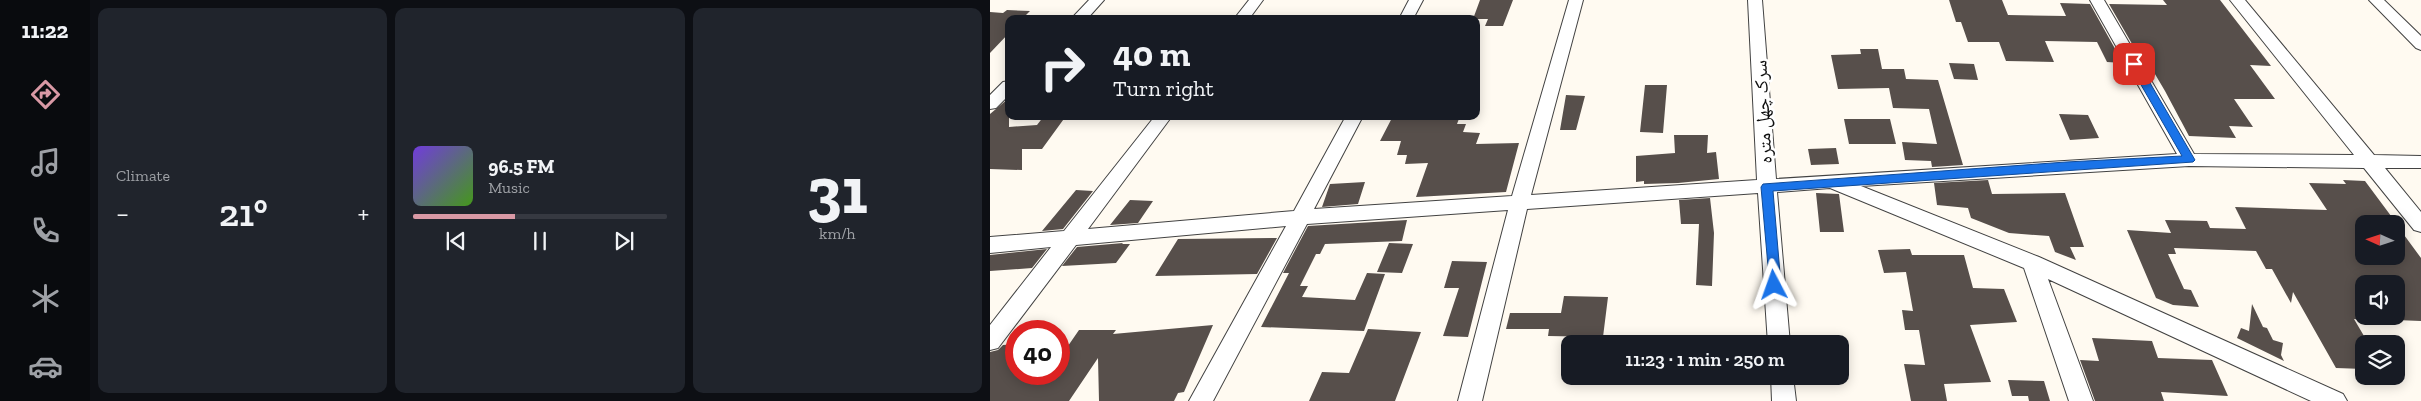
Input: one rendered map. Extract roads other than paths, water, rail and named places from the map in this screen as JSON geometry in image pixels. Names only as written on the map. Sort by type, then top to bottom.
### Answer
[{"type":"street","points":[[1082,15],[1097,0]]},
{"type":"street","points":[[1244,15],[1256,0]]},
{"type":"street","points":[[1408,15],[1416,0]]},
{"type":"street","points":[[1470,401],[1519,204],[1576,0]]},
{"type":"street","name":"سرک چهل متره","points":[[1755,0],[1778,335]]},
{"type":"street","points":[[2097,0],[2189,160]]},
{"type":"street","points":[[2237,0],[2421,225]]},
{"type":"street","points":[[2376,0],[2421,45]]},
{"type":"street","points":[[990,104],[1005,90]]},
{"type":"street","points":[[990,341],[1161,120]]},
{"type":"street","points":[[1201,401],[1353,120]]},
{"type":"street","points":[[990,245],[1302,217],[2066,166],[2189,160],[2368,160],[2421,162]]},
{"type":"street","points":[[1834,182],[2032,263],[2335,401]]},
{"type":"street","points":[[2032,263],[2081,401]]},
{"type":"street","points":[[1783,385],[1784,401]]}]
